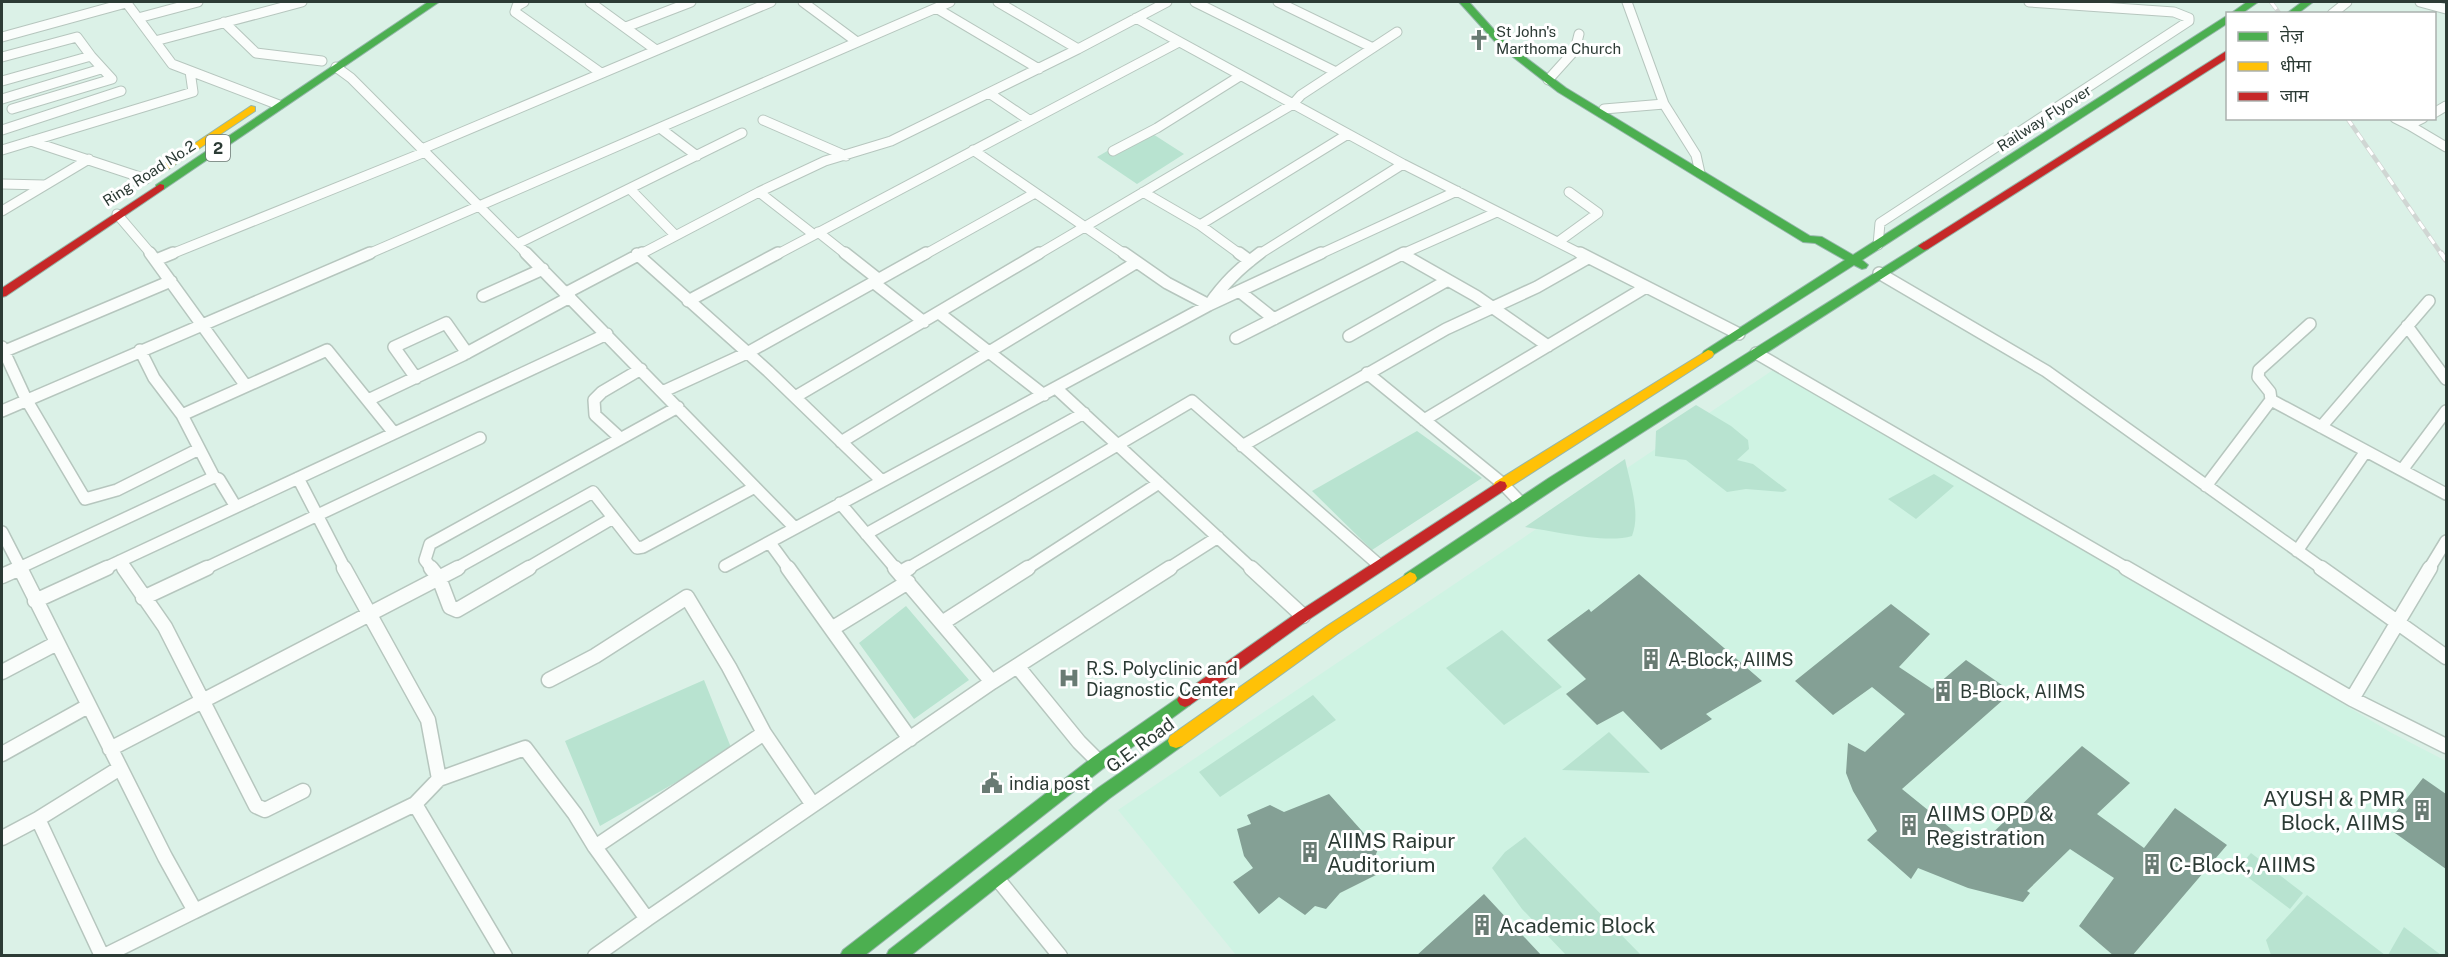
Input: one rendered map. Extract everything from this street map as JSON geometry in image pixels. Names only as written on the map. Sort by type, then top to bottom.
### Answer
[{"type":"main road","name":"Ring Road No.2","points":[[134,188],[263,100],[415,2]]},
{"type":"main road","name":"Ring Road No.2","points":[[2,277],[279,105],[434,2]]},
{"type":"main road","points":[[1464,2],[1502,44],[1594,110],[1699,168]]},
{"type":"main road","points":[[1477,2],[1550,78],[1699,168],[1807,239],[1818,240],[1879,273],[2226,54]]},
{"type":"main road","points":[[2237,12],[2253,2]]},
{"type":"main road","points":[[2293,12],[2308,2]]},
{"type":"main road","name":"Railway Flyover","points":[[849,956],[1100,762],[1303,615],[1503,484],[1906,228],[2226,19]]},
{"type":"main road","name":"Ring Road No.2","points":[[2,293],[116,207]]},
{"type":"main road","name":"G.E. Road","points":[[895,956],[1104,793],[1354,615],[1521,503],[1879,273]]},
{"type":"street","points":[[2,37],[126,2],[172,64],[279,105]]},
{"type":"street","points":[[138,18],[195,2]]},
{"type":"street","points":[[155,41],[302,2]]},
{"type":"street","points":[[524,2],[517,6],[515,12],[601,73]]},
{"type":"street","points":[[593,4],[608,2]]},
{"type":"street","points":[[626,27],[691,2]]},
{"type":"street","points":[[156,260],[423,151],[771,2]]},
{"type":"street","points":[[802,2],[857,42]]},
{"type":"street","points":[[2,411],[140,350],[480,207],[950,2]]},
{"type":"street","points":[[998,2],[1078,49]]},
{"type":"street","points":[[368,400],[467,353],[637,254],[759,192],[825,161],[891,141],[1039,69],[1167,2]]},
{"type":"street","points":[[1195,2],[1336,72]]},
{"type":"street","points":[[1278,2],[1371,47]]},
{"type":"street","points":[[1627,2],[1664,104],[1696,155],[1699,168]]},
{"type":"street","points":[[1878,245],[1880,223],[2189,21],[2189,18],[2174,12],[2026,2]]},
{"type":"street","points":[[2334,12],[2347,2]]},
{"type":"street","points":[[2420,2],[2446,9]]},
{"type":"street","points":[[593,4],[656,50]]},
{"type":"street","points":[[936,8],[1039,69]]},
{"type":"street","points":[[1136,18],[1403,164],[1739,334]]},
{"type":"street","points":[[224,22],[256,53],[322,61]]},
{"type":"street","points":[[795,397],[1293,104],[1301,95],[1397,32]]},
{"type":"street","points":[[1550,78],[1575,50],[1579,34]]},
{"type":"street","points":[[2,57],[77,37],[135,110]]},
{"type":"street","points":[[688,300],[1179,42]]},
{"type":"street","points":[[2,81],[91,56]]},
{"type":"street","points":[[336,67],[351,78],[543,269],[794,527]]},
{"type":"street","points":[[2,99],[102,69]]},
{"type":"street","points":[[2,150],[193,92],[190,71]]},
{"type":"street","points":[[1113,151],[1157,128],[1240,76]]},
{"type":"street","points":[[12,109],[112,79]]},
{"type":"street","points":[[2,130],[121,91]]},
{"type":"street","points":[[989,93],[1029,120]]},
{"type":"street","points":[[1604,109],[1664,104]]},
{"type":"street","points":[[763,120],[846,156]]},
{"type":"street","points":[[2399,120],[2446,147]]},
{"type":"street","points":[[2409,125],[2419,120]]},
{"type":"street","points":[[660,128],[697,156]]},
{"type":"street","points":[[517,244],[742,134]]},
{"type":"street","points":[[1200,225],[1348,134]]},
{"type":"street","points":[[31,141],[146,179]]},
{"type":"street","points":[[973,150],[1137,262],[1189,296],[1209,305]]},
{"type":"street","points":[[2,211],[89,159]]},
{"type":"street","points":[[1209,305],[1223,284],[1250,261],[1403,164]]},
{"type":"street","points":[[2,184],[44,185]]},
{"type":"street","points":[[630,189],[675,234]]},
{"type":"street","points":[[725,566],[1209,305],[1457,191]]},
{"type":"street","points":[[759,192],[815,233],[924,322]]},
{"type":"street","points":[[1143,192],[1200,225],[1250,261]]},
{"type":"street","points":[[1557,242],[1598,213],[1569,192]]},
{"type":"street","points":[[662,392],[747,353],[1035,193]]},
{"type":"street","points":[[116,207],[246,386]]},
{"type":"street","points":[[1236,338],[1402,254],[1497,212]]},
{"type":"street","points":[[637,254],[795,397],[882,481]]},
{"type":"street","points":[[1402,254],[1448,280],[1548,346]]},
{"type":"street","points":[[1242,446],[1446,329],[1537,287],[1588,258]]},
{"type":"street","points":[[841,442],[1137,262]]},
{"type":"street","points":[[483,296],[543,269]]},
{"type":"street","points":[[1879,273],[2046,372],[2446,657]]},
{"type":"street","points":[[1349,336],[1448,280]]},
{"type":"street","points":[[171,281],[3,349],[26,399],[85,499],[117,490],[197,450]]},
{"type":"street","points":[[1424,420],[1646,287]]},
{"type":"street","points":[[1239,291],[1274,319]]},
{"type":"street","points":[[2320,427],[2429,301]]},
{"type":"street","points":[[939,313],[1044,396]]},
{"type":"street","points":[[416,378],[394,347],[446,323],[467,353]]},
{"type":"street","points":[[2206,486],[2271,400],[2270,392],[2258,376],[2259,370],[2310,324]]},
{"type":"street","points":[[2407,326],[2446,379]]},
{"type":"street","points":[[35,601],[607,334]]},
{"type":"street","points":[[140,350],[154,378],[182,416],[197,450],[213,477],[219,479],[236,507]]},
{"type":"street","points":[[182,416],[327,350],[394,433]]},
{"type":"street","points":[[1756,353],[2352,699],[2446,747]]},
{"type":"street","points":[[619,437],[596,416],[594,400],[602,392],[641,369]]},
{"type":"street","points":[[1367,373],[1503,484],[1521,503]]},
{"type":"street","points":[[1057,389],[1303,615]]},
{"type":"street","points":[[2271,400],[2446,494]]},
{"type":"street","points":[[833,628],[904,578],[1192,401],[1379,565]]},
{"type":"street","points":[[613,518],[457,610],[450,607],[439,578],[425,560],[430,544],[492,512],[619,437],[678,407]]},
{"type":"street","points":[[2402,470],[2446,411]]},
{"type":"street","points":[[866,534],[1084,413]]},
{"type":"street","points":[[143,598],[480,438]]},
{"type":"street","points":[[2297,551],[2366,451]]},
{"type":"street","points":[[2,576],[213,477]]},
{"type":"street","points":[[298,478],[316,516],[428,720],[440,779]]},
{"type":"street","points":[[942,622],[1159,483]]},
{"type":"street","points":[[110,749],[439,578],[593,492],[637,548],[644,547],[755,487]]},
{"type":"street","points":[[840,503],[992,682]]},
{"type":"street","points":[[2,532],[88,706],[195,910]]},
{"type":"street","points":[[595,956],[992,682],[1218,537]]},
{"type":"street","points":[[2352,699],[2446,541]]},
{"type":"street","points":[[770,543],[833,628],[838,639],[910,739]]},
{"type":"street","points":[[120,561],[143,598],[165,627],[256,806],[265,810],[303,791]]},
{"type":"street","points":[[549,680],[595,656],[687,597],[729,667],[764,733],[813,805]]},
{"type":"street","points":[[2,672],[57,643]]},
{"type":"street","points":[[1017,666],[1079,742],[1100,762]]},
{"type":"street","points":[[2,754],[88,706]]},
{"type":"street","points":[[595,847],[764,733]]},
{"type":"street","points":[[38,819],[103,956],[415,804],[440,779],[525,748],[575,814],[595,847],[647,919]]},
{"type":"street","points":[[2,838],[38,819],[120,768]]},
{"type":"street","points":[[415,804],[505,956]]},
{"type":"street","points":[[996,877],[1060,956]]},
{"type":"shaded area","points":[[1145,129],[1184,154],[1137,184],[1097,157]]},
{"type":"shaded area","points":[[1779,366],[2390,732],[2446,761],[2446,955],[1236,955],[1118,810]]},
{"type":"shaded area","points":[[1696,405],[1731,426],[1748,440],[1749,449],[1737,460],[1753,464],[1787,490],[1783,492],[1746,489],[1727,492],[1686,460],[1655,456],[1656,431]]},
{"type":"shaded area","points":[[1417,431],[1482,478],[1372,550],[1312,491]]},
{"type":"shaded area","points":[[1625,459],[1635,508],[1632,536],[1594,538],[1525,527]]},
{"type":"shaded area","points":[[1934,474],[1954,486],[1916,519],[1888,499]]},
{"type":"shaded area","points":[[906,606],[969,680],[914,719],[859,643]]},
{"type":"shaded area","points":[[1502,630],[1562,687],[1504,725],[1446,668]]},
{"type":"shaded area","points":[[704,680],[732,750],[600,826],[565,741]]},
{"type":"shaded area","points":[[1313,695],[1336,720],[1220,797],[1199,772]]},
{"type":"shaded area","points":[[1609,732],[1650,773],[1562,770]]},
{"type":"shaded area","points":[[1525,837],[1641,955],[1566,955],[1522,909],[1492,868],[1505,852]]},
{"type":"shaded area","points":[[2251,853],[2303,893],[2290,909],[2237,869]]},
{"type":"shaded area","points":[[2307,895],[2385,955],[2271,955],[2266,940]]},
{"type":"shaded area","points":[[2404,927],[2441,955],[2388,955]]},
{"type":"building","name":"A-Block, AIIMS","points":[[1639,574],[1762,681],[1706,714],[1712,719],[1661,750],[1623,711],[1597,725],[1566,694],[1586,679],[1547,640],[1589,609],[1591,612]]},
{"type":"building","points":[[1891,604],[1930,634],[1899,667],[1932,689],[1966,660],[2012,692],[1902,789],[1976,849],[2082,746],[2130,783],[2097,814],[2144,848],[2175,808],[2227,845],[2132,956],[2114,956],[2079,926],[2114,878],[2070,849],[2027,891],[2030,893],[2023,902],[1968,888],[1918,868],[1911,879],[1867,840],[1877,831],[1853,791],[1846,773],[1848,743],[1865,752],[1905,714],[1872,687],[1833,715],[1795,681]]},
{"type":"building","name":"AYUSH & PMR Block, AIIMS","points":[[2423,778],[2446,794],[2446,869],[2385,826]]},
{"type":"building","name":"AIIMS Raipur Auditorium","points":[[1329,794],[1378,849],[1373,862],[1378,874],[1340,893],[1326,909],[1315,906],[1305,915],[1279,897],[1259,914],[1233,882],[1253,868],[1244,856],[1237,829],[1251,824],[1247,815],[1270,805],[1284,812]]},
{"type":"building","name":"Academic Block","points":[[1484,894],[1542,956],[1416,956]]},
{"type":"railway","points":[[2271,2],[2278,12]]},
{"type":"railway","points":[[2348,120],[2442,255]]},
{"type":"railway","points":[[2441,253],[2446,260]]},
{"type":"traffic: fast","points":[[160,187],[434,2]]},
{"type":"traffic: fast","points":[[1464,2],[1502,44],[1562,90],[1807,239],[1818,240],[1862,265]]},
{"type":"traffic: fast","points":[[2237,12],[2253,2]]},
{"type":"traffic: fast","points":[[2293,12],[2308,2]]},
{"type":"traffic: fast","points":[[1708,354],[2226,19]]},
{"type":"traffic: fast","points":[[1410,578],[1554,482],[1924,246]]},
{"type":"traffic: fast","points":[[849,956],[1099,762],[1185,700]]},
{"type":"traffic: fast","points":[[895,956],[1104,793],[1176,741]]},
{"type":"traffic: slow","points":[[160,170],[251,109]]},
{"type":"traffic: slow","points":[[1500,486],[1708,354]]},
{"type":"traffic: slow","points":[[1176,741],[1332,630],[1410,578]]},
{"type":"traffic: jam","points":[[1924,246],[2226,54]]},
{"type":"traffic: jam","points":[[2,293],[160,187]]},
{"type":"traffic: jam","points":[[1185,700],[1303,616],[1500,486]]},
{"type":"place","name":"St John's Marthoma Church","points":[[1479,40]]},
{"type":"place","name":"A-Block, AIIMS","points":[[1651,659]]},
{"type":"place","name":"R.S. Polyclinic and Diagnostic Center","points":[[1069,678]]},
{"type":"place","name":"B-Block, AIIMS","points":[[1943,691]]},
{"type":"place","name":"india post","points":[[992,783]]},
{"type":"place","name":"AYUSH & PMR Block, AIIMS","points":[[2422,810]]},
{"type":"place","name":"AIIMS OPD & Registration","points":[[1909,825]]},
{"type":"place","name":"AIIMS Raipur Auditorium","points":[[1310,852]]},
{"type":"place","name":"C-Block, AIIMS","points":[[2152,864]]},
{"type":"place","name":"Academic Block","points":[[1482,925]]}]
